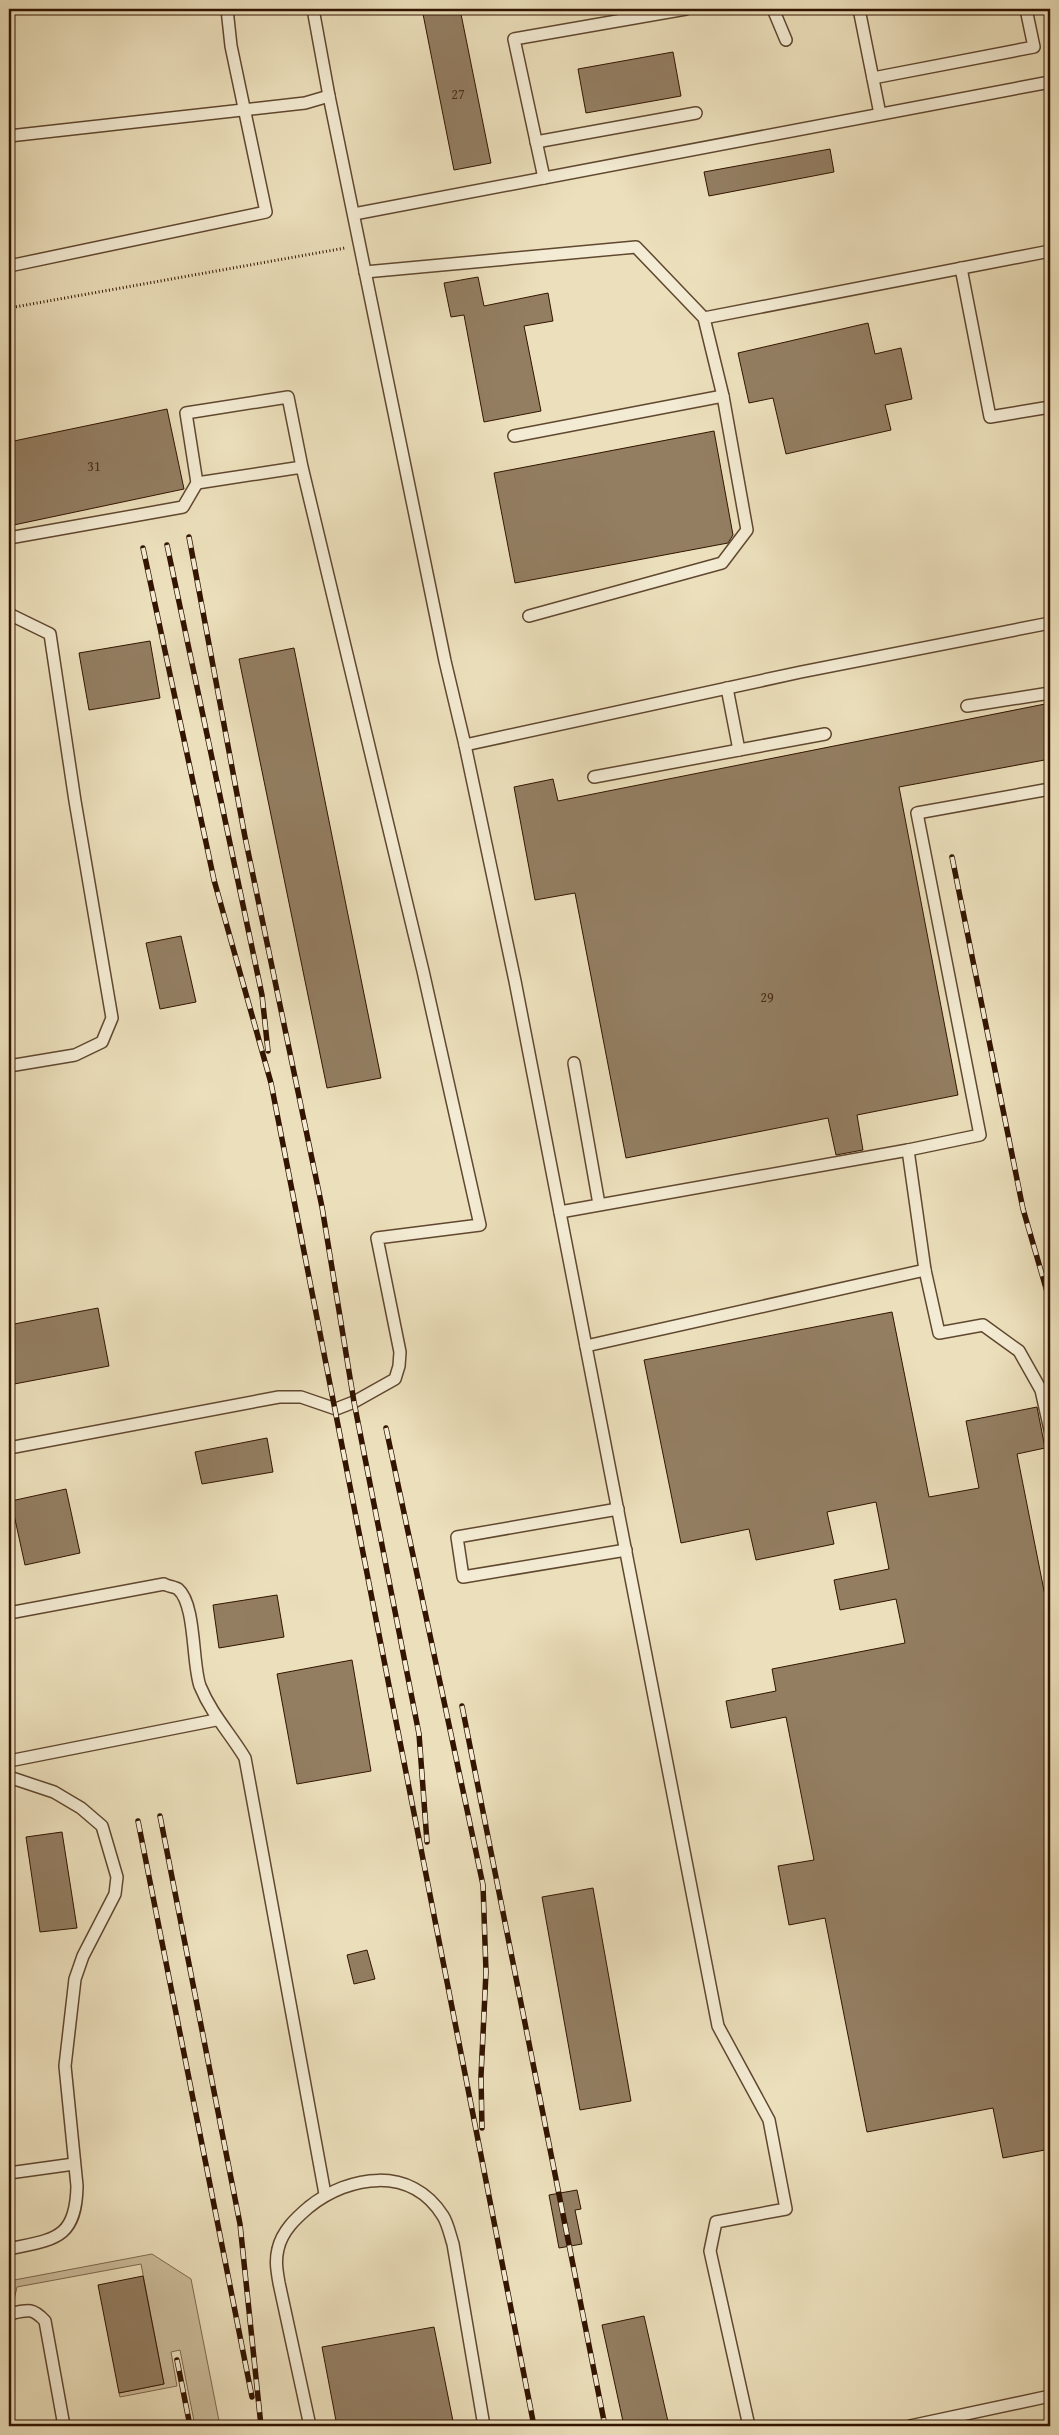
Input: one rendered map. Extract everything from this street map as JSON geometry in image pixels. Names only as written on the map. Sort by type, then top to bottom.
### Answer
[{"type":"lane","points":[[9,266],[266,212],[231,46],[227,9]]},
{"type":"lane","points":[[313,9],[328,96],[354,214],[445,661],[465,745],[515,981],[718,2026],[769,2120],[786,2209],[716,2222],[710,2251],[749,2426]]},
{"type":"lane","points":[[544,178],[514,40],[686,9]]},
{"type":"lane","points":[[773,9],[786,40]]},
{"type":"lane","points":[[860,9],[880,114]]},
{"type":"lane","points":[[873,78],[1034,47],[1026,9]]},
{"type":"lane","points":[[354,214],[1050,82]]},
{"type":"lane","points":[[9,136],[305,103],[328,96]]},
{"type":"lane","points":[[536,142],[696,112]]},
{"type":"lane","points":[[365,272],[636,247],[704,318],[723,396],[747,530],[722,563],[529,616]]},
{"type":"lane","points":[[704,318],[1050,251]]},
{"type":"lane","points":[[961,268],[990,416],[1050,407]]},
{"type":"lane","points":[[514,436],[723,396]]},
{"type":"lane","points":[[9,538],[183,507],[197,483],[186,413],[288,397],[302,468],[423,971],[480,1225],[377,1238],[400,1352],[400,1366],[395,1379],[354,1402],[336,1409],[301,1397],[280,1397],[9,1448]]},
{"type":"lane","points":[[197,483],[302,468]]},
{"type":"lane","points":[[9,614],[50,634],[75,801],[112,1018],[102,1042],[76,1055],[9,1066]]},
{"type":"lane","points":[[465,745],[727,688],[1050,623]]},
{"type":"lane","points":[[727,688],[739,750]]},
{"type":"lane","points":[[967,706],[1050,694]]},
{"type":"lane","points":[[594,777],[825,734]]},
{"type":"lane","points":[[560,1212],[908,1150],[980,1135],[917,813],[1050,789]]},
{"type":"lane","points":[[574,1063],[600,1204]]},
{"type":"lane","points":[[908,1150],[925,1270],[939,1333],[983,1325],[1019,1351],[1041,1390],[1050,1430]]},
{"type":"lane","points":[[586,1346],[925,1270]]},
{"type":"lane","points":[[618,1509],[457,1537],[463,1577],[626,1550]]},
{"type":"lane","points":[[9,1613],[164,1584],[178,1590],[188,1606],[200,1685],[216,1720],[232,1736],[245,1758],[325,2194]]},
{"type":"lane","points":[[9,1761],[216,1720]]},
{"type":"lane","points":[[9,1777],[54,1792],[80,1808],[102,1826],[117,1877],[115,1894],[83,1956],[75,1979],[65,2066],[77,2186],[77,2205],[65,2231],[54,2239],[9,2249]]},
{"type":"lane","points":[[9,2173],[74,2164]]},
{"type":"lane","points":[[310,2426],[276,2264],[278,2248],[285,2233],[298,2216],[325,2194],[360,2181],[376,2179],[393,2181],[413,2189],[429,2200],[443,2216],[453,2244],[484,2426]]},
{"type":"lane","points":[[9,2314],[28,2310],[37,2312],[45,2321],[64,2426]]},
{"type":"lane","points":[[910,2426],[1050,2396]]},
{"type":"path","points":[[9,308],[345,248]]},
{"type":"shaded area","points":[[152,2254],[191,2279],[220,2426],[195,2426],[180,2350],[171,2352],[177,2386],[120,2397],[119,2393],[164,2384],[141,2264],[17,2287],[14,2300],[9,2301],[9,2281]]},
{"type":"building","points":[[422,9],[460,9],[491,163],[454,170]]},
{"type":"building","points":[[673,52],[681,96],[586,113],[578,69]]},
{"type":"building","points":[[830,149],[834,172],[709,196],[704,172]]},
{"type":"building","points":[[478,277],[484,306],[548,293],[553,321],[524,326],[541,411],[484,422],[464,315],[451,317],[444,283]]},
{"type":"building","points":[[868,323],[875,354],[901,348],[912,399],[885,405],[891,430],[786,454],[773,398],[749,403],[738,353]]},
{"type":"building","points":[[167,409],[184,489],[9,526],[9,442]]},
{"type":"building","points":[[714,431],[733,535],[728,543],[515,583],[494,473]]},
{"type":"building","points":[[150,641],[160,698],[89,710],[79,653]]},
{"type":"building","points":[[294,648],[381,1078],[327,1088],[239,659]]},
{"type":"building","points":[[1050,703],[1050,759],[899,787],[958,1095],[857,1115],[863,1150],[836,1155],[828,1118],[626,1158],[575,893],[535,900],[514,787],[553,779],[558,801]]},
{"type":"building","points":[[181,936],[196,1002],[160,1009],[146,943]]},
{"type":"building","points":[[98,1308],[109,1366],[9,1385],[9,1325]]},
{"type":"building","points":[[892,1312],[929,1497],[979,1488],[966,1421],[1037,1407],[1045,1448],[1017,1454],[1050,1621],[1050,2149],[1003,2158],[993,2108],[867,2132],[825,1918],[789,1925],[778,1866],[814,1860],[786,1717],[731,1728],[726,1701],[776,1691],[772,1669],[905,1643],[896,1599],[840,1610],[834,1580],[889,1569],[876,1502],[827,1512],[834,1544],[756,1560],[749,1529],[681,1543],[644,1360]]},
{"type":"building","points":[[267,1438],[273,1472],[202,1484],[195,1452]]},
{"type":"building","points":[[66,1489],[80,1553],[25,1565],[11,1501]]},
{"type":"building","points":[[277,1595],[284,1637],[219,1648],[213,1605]]},
{"type":"building","points":[[352,1660],[371,1771],[297,1784],[277,1674]]},
{"type":"building","points":[[62,1832],[77,1928],[40,1932],[26,1837]]},
{"type":"building","points":[[593,1888],[631,2101],[580,2110],[542,1897]]},
{"type":"building","points":[[367,1950],[375,1979],[354,1984],[347,1955]]},
{"type":"building","points":[[577,2190],[581,2209],[575,2210],[582,2244],[559,2248],[549,2195]]},
{"type":"building","points":[[143,2276],[164,2384],[119,2393],[98,2285]]},
{"type":"building","points":[[644,2316],[669,2426],[624,2426],[602,2325]]},
{"type":"building","points":[[434,2327],[454,2426],[337,2426],[322,2347]]},
{"type":"railway","points":[[189,537],[245,837],[322,1207],[354,1402],[419,1734],[427,1842]]},
{"type":"railway","points":[[167,545],[262,995],[268,1051]]},
{"type":"railway","points":[[143,548],[214,880],[271,1083],[534,2426]]},
{"type":"railway","points":[[952,857],[1023,1209],[1050,1302]]},
{"type":"railway","points":[[386,1428],[483,1885],[486,1972],[481,2076],[482,2128]]},
{"type":"railway","points":[[462,1706],[605,2426]]},
{"type":"railway","points":[[160,1816],[240,2224],[261,2426]]},
{"type":"railway","points":[[138,1821],[252,2397]]},
{"type":"railway","points":[[177,2360],[190,2426]]}]
